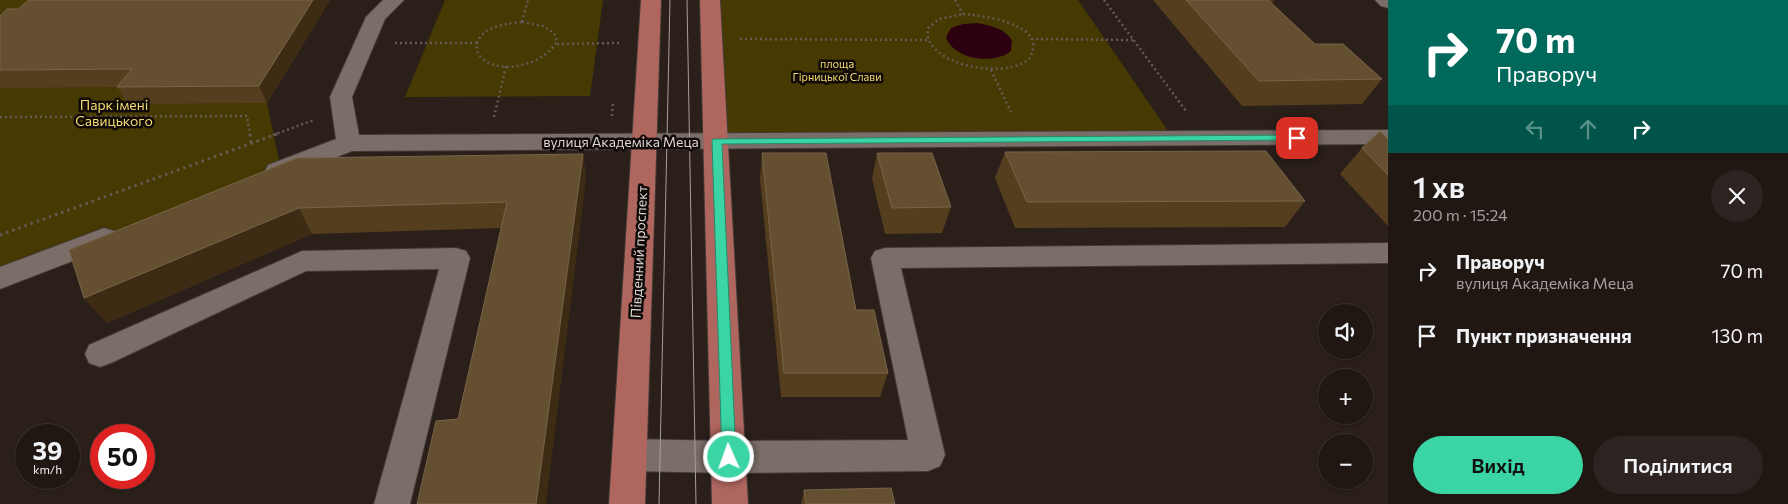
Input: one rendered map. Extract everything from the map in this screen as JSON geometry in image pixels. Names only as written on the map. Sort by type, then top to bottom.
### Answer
[{"type":"main road","name":"Південний проспект","points":[[627,504],[651,0]]},
{"type":"main road","points":[[710,0],[730,504]]},
{"type":"street","points":[[349,143],[341,97],[376,17],[394,0]]},
{"type":"street","name":"вулиця Академіка Меца","points":[[254,180],[349,143],[1388,137]]},
{"type":"street","points":[[0,278],[127,229]]},
{"type":"street","points":[[629,454],[729,457],[928,455],[885,258],[1388,253]]},
{"type":"street","points":[[100,354],[302,261],[456,258],[392,504]]},
{"type":"path","points":[[522,22],[528,0]]},
{"type":"path","points":[[955,0],[963,14]]},
{"type":"path","points":[[1104,0],[1206,138]]},
{"type":"path","points":[[963,14],[981,14],[1003,20],[1019,28],[1031,40],[1033,52],[1024,63],[1010,68],[991,70],[971,67],[948,59],[935,50],[928,40],[927,32],[932,24],[946,16],[963,14]]},
{"type":"path","points":[[522,22],[545,26],[553,31],[557,37],[557,44],[553,51],[545,58],[520,66],[506,66],[483,60],[477,54],[477,43],[486,32],[496,27],[522,22]]},
{"type":"path","points":[[712,39],[928,40]]},
{"type":"path","points":[[1031,40],[1134,40]]},
{"type":"path","points":[[364,44],[477,43]]},
{"type":"path","points":[[557,44],[619,43]]},
{"type":"path","points":[[499,97],[506,66]]},
{"type":"path","points":[[991,70],[1022,139]]},
{"type":"path","points":[[0,235],[343,110]]},
{"type":"path","points":[[0,117],[247,116],[251,143]]},
{"type":"green space","name":"Парк імені Савицького","points":[[0,0],[330,0],[267,103],[281,170],[0,278]]},
{"type":"green space","points":[[445,0],[603,0],[590,96],[405,97]]},
{"type":"green space","name":"площа Гірницької Слави","points":[[710,0],[1078,0],[1173,138],[717,141]]},
{"type":"shaded area","points":[[977,23],[992,26],[1006,33],[1012,41],[1011,51],[995,58],[985,59],[965,55],[950,45],[946,37],[951,28],[963,24]]},
{"type":"building","points":[[29,0],[313,0],[259,86],[117,87],[132,69],[0,70],[0,16],[7,9],[18,9]]},
{"type":"building","points":[[1186,0],[1268,0],[1315,44],[1343,44],[1382,79],[1259,81]]},
{"type":"building","points":[[1380,131],[1388,139],[1388,175],[1362,148]]},
{"type":"building","points":[[1266,151],[1305,201],[1027,202],[1005,152]]},
{"type":"building","points":[[762,153],[826,153],[856,310],[874,310],[888,373],[784,373]]},
{"type":"building","points":[[877,153],[932,153],[951,207],[892,208]]},
{"type":"building","points":[[583,154],[536,504],[417,504],[436,421],[458,419],[507,202],[299,208],[84,298],[69,250],[297,158]]},
{"type":"building","points":[[891,488],[895,504],[806,504],[804,490]]},
{"type":"tram line","points":[[659,504],[670,0]]},
{"type":"tram line","points":[[687,0],[696,504]]},
{"type":"route","points":[[729,457],[717,141],[1297,138]]}]
